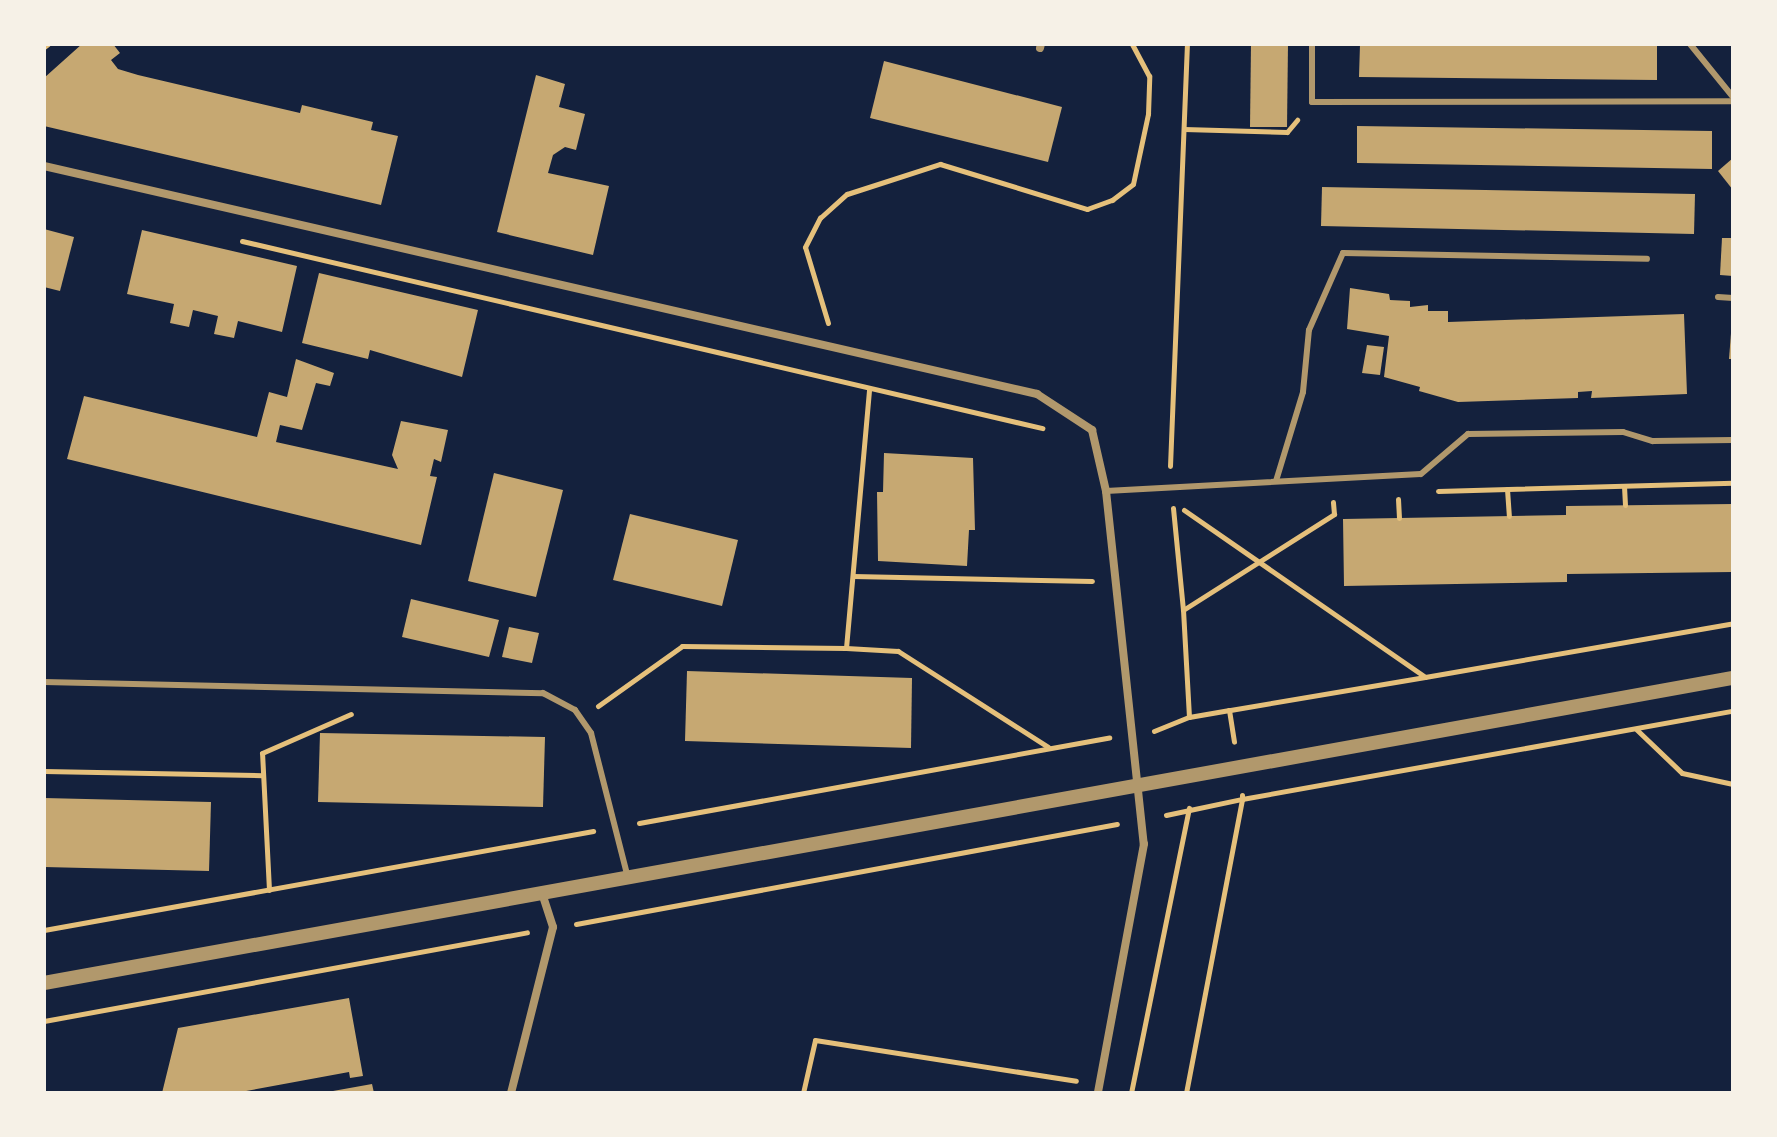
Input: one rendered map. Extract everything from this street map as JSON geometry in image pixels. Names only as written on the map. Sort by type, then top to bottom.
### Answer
[{"type":"street","points":[[44,166],[1037,394],[1092,430],[1106,491],[1144,844],[1098,1093]]},
{"type":"street","points":[[44,983],[1733,678]]},
{"type":"street","points":[[511,1093],[553,927],[542,893]]},
{"type":"lane","points":[[1312,44],[1312,102],[1733,99]]},
{"type":"lane","points":[[1690,44],[1733,99]]},
{"type":"lane","points":[[1276,481],[1303,392],[1309,330],[1343,253],[1647,259]]},
{"type":"lane","points":[[1718,297],[1733,298]]},
{"type":"lane","points":[[1106,491],[1170,485],[1421,474],[1468,434],[1623,432],[1653,441],[1733,440]]},
{"type":"lane","points":[[44,682],[506,688],[543,693],[581,718],[591,733],[628,878]]},
{"type":"path","points":[[838,348],[813,284],[805,247],[820,218],[847,194],[901,172],[940,164],[1087,209],[1112,200],[1133,184],[1148,114],[1149,76],[1132,44]]},
{"type":"path","points":[[1170,485],[1187,44]]},
{"type":"path","points":[[1184,129],[1287,132],[1312,102]]},
{"type":"path","points":[[231,238],[1056,434]]},
{"type":"path","points":[[846,648],[869,390]]},
{"type":"path","points":[[1429,491],[1733,483]]},
{"type":"path","points":[[1624,486],[1625,505]]},
{"type":"path","points":[[1507,489],[1509,516]]},
{"type":"path","points":[[1385,492],[1397,492],[1399,518]]},
{"type":"path","points":[[1183,610],[1256,560],[1334,514],[1333,494]]},
{"type":"path","points":[[1172,502],[1186,501]]},
{"type":"path","points":[[1172,502],[1183,610],[1189,717]]},
{"type":"path","points":[[1172,502],[1425,677]]},
{"type":"path","points":[[853,576],[1100,581],[1098,567]]},
{"type":"path","points":[[44,930],[1130,735],[1189,717],[1733,623]]},
{"type":"path","points":[[581,718],[682,646],[898,651],[1049,748]]},
{"type":"path","points":[[1186,1093],[1242,799],[1229,710]]},
{"type":"path","points":[[44,1021],[1733,711]]},
{"type":"path","points":[[269,890],[262,753],[285,746],[311,728],[359,712]]},
{"type":"path","points":[[1637,729],[1682,773],[1733,784]]},
{"type":"path","points":[[44,771],[262,775]]},
{"type":"path","points":[[1131,1093],[1190,810],[1184,776]]},
{"type":"path","points":[[803,1093],[815,1040],[1080,1081]]},
{"type":"building","points":[[82,44],[113,44],[120,53],[111,60],[118,69],[138,75],[300,113],[302,105],[373,122],[371,130],[398,136],[381,205],[44,126],[44,78]]},
{"type":"building","points":[[1251,44],[1288,44],[1287,127],[1250,127]]},
{"type":"building","points":[[1360,44],[1657,44],[1657,80],[1359,77]]},
{"type":"building","points":[[884,61],[1062,107],[1048,162],[870,118]]},
{"type":"building","points":[[536,75],[565,84],[559,107],[585,114],[576,150],[565,147],[553,155],[548,173],[609,186],[593,255],[497,232]]},
{"type":"building","points":[[1357,126],[1712,131],[1712,169],[1357,163]]},
{"type":"building","points":[[1733,158],[1733,190],[1718,171]]},
{"type":"building","points":[[1322,187],[1695,194],[1694,234],[1321,226]]},
{"type":"building","points":[[44,229],[74,237],[60,291],[44,287]]},
{"type":"building","points":[[142,230],[297,266],[282,332],[238,321],[234,338],[214,334],[218,316],[193,310],[189,327],[170,323],[174,304],[127,294]]},
{"type":"building","points":[[1722,238],[1733,238],[1733,276],[1720,275]]},
{"type":"building","points":[[319,273],[478,310],[462,377],[370,350],[368,359],[302,343]]},
{"type":"building","points":[[1350,288],[1389,294],[1390,300],[1410,301],[1410,307],[1428,305],[1428,311],[1448,311],[1448,322],[1684,314],[1687,394],[1591,398],[1592,391],[1578,392],[1578,398],[1458,402],[1419,391],[1420,387],[1384,377],[1389,336],[1347,329]]},
{"type":"building","points":[[1731,333],[1733,359],[1729,359]]},
{"type":"building","points":[[1367,345],[1384,347],[1380,375],[1362,373]]},
{"type":"building","points":[[296,359],[334,373],[330,386],[316,383],[302,430],[280,425],[276,442],[398,469],[392,455],[401,421],[448,430],[441,462],[434,459],[430,476],[437,477],[421,545],[67,459],[84,396],[257,437],[269,392],[287,397]]},
{"type":"building","points":[[884,453],[973,458],[975,530],[969,530],[967,566],[878,561],[877,492],[883,492]]},
{"type":"building","points":[[494,473],[563,490],[536,597],[468,581]]},
{"type":"building","points":[[1733,504],[1733,572],[1567,574],[1567,582],[1344,586],[1343,519],[1566,515],[1566,506]]},
{"type":"building","points":[[630,514],[738,540],[722,606],[613,580]]},
{"type":"building","points":[[411,599],[499,620],[489,657],[402,637]]},
{"type":"building","points":[[509,627],[539,633],[532,663],[502,657]]},
{"type":"building","points":[[687,671],[912,678],[911,748],[685,741]]},
{"type":"building","points":[[320,733],[545,737],[543,807],[318,802]]},
{"type":"building","points":[[44,798],[211,802],[209,871],[44,867]]},
{"type":"building","points":[[349,998],[363,1076],[350,1078],[349,1072],[235,1093],[162,1093],[178,1028]]},
{"type":"building","points":[[372,1084],[374,1093],[333,1093],[333,1091]]}]
